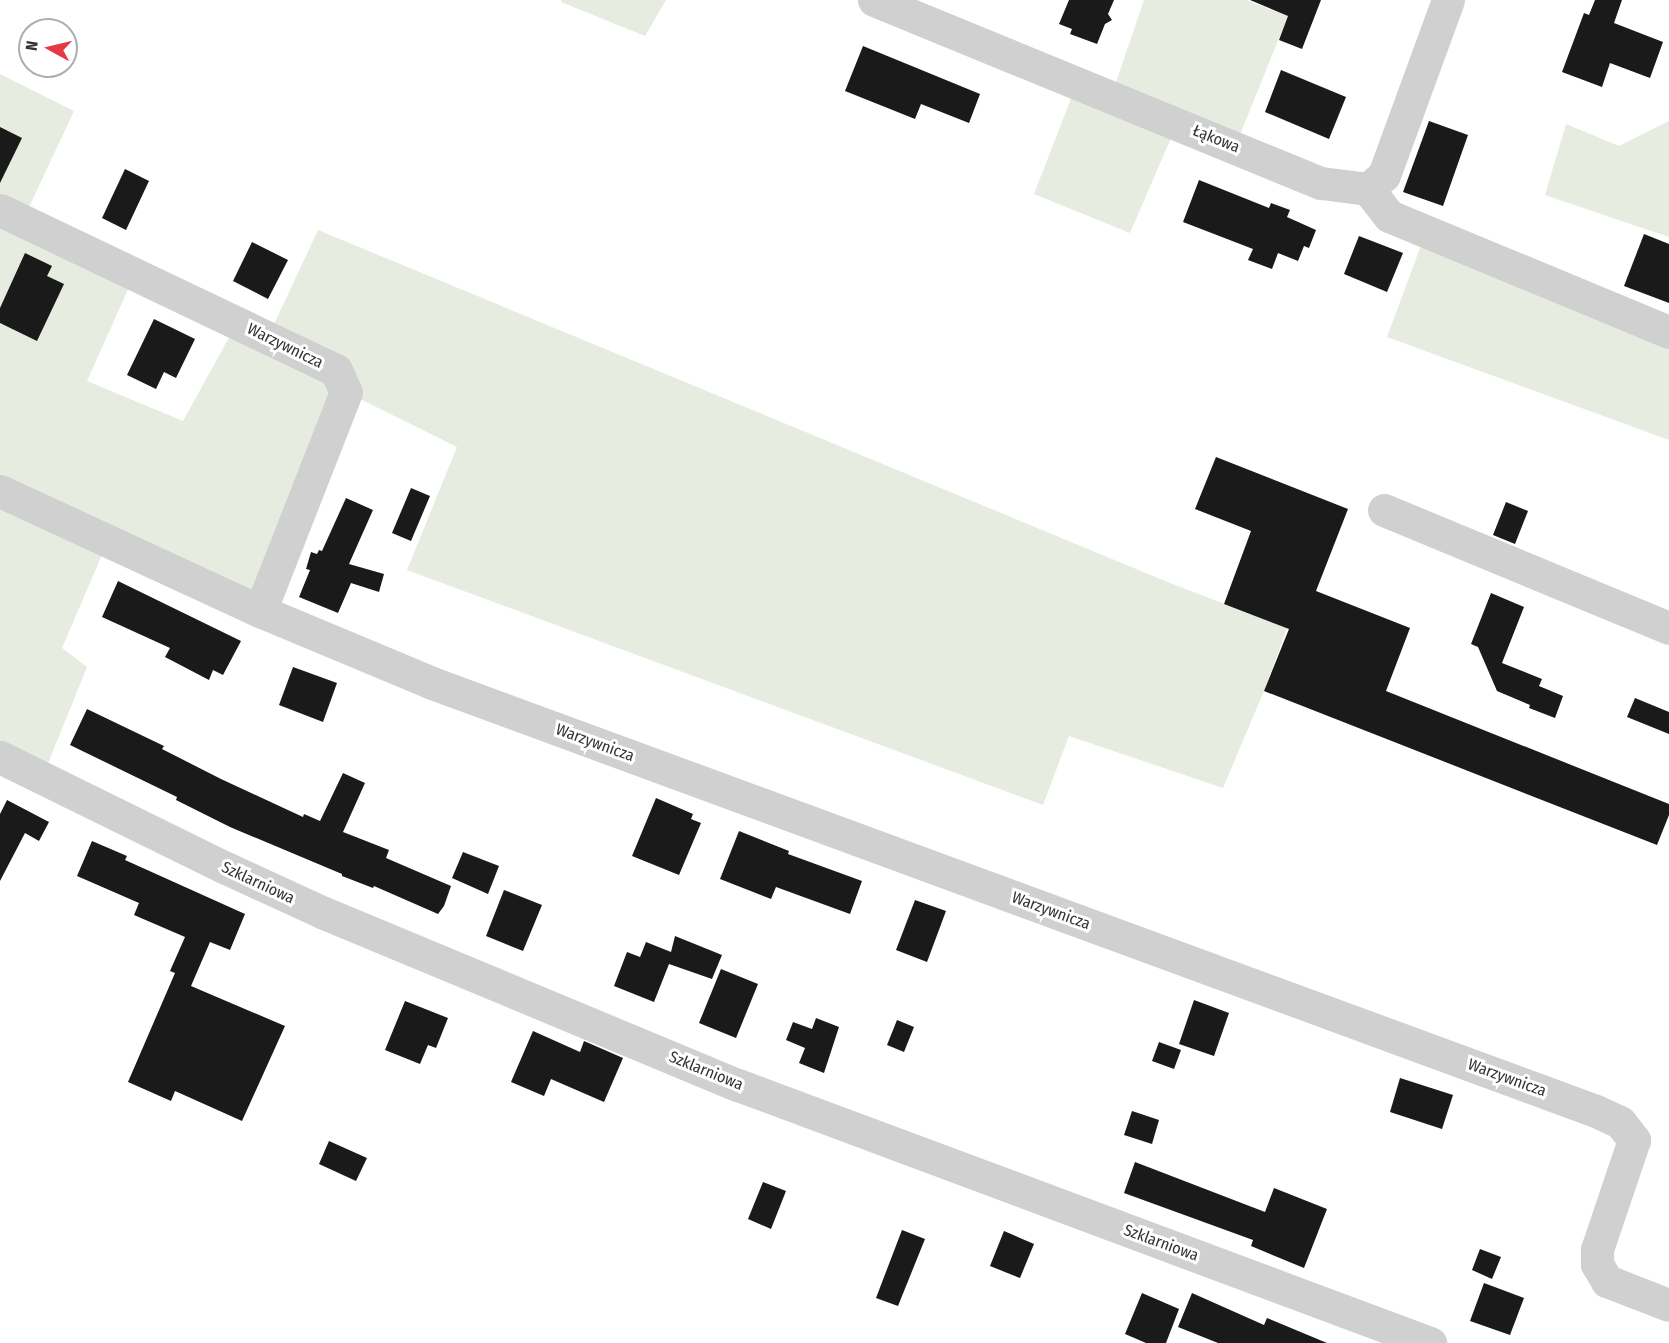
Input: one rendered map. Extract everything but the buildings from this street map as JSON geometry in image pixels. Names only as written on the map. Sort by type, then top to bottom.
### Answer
[{"type":"street","name":"Łąkowa","points":[[874,0],[1322,183],[1368,189]]},
{"type":"street","points":[[1448,0],[1384,175],[1368,189],[1389,216],[1669,332]]},
{"type":"street","name":"Warzywnicza","points":[[0,210],[336,370],[346,392],[260,611]]},
{"type":"street","name":"Warzywnicza","points":[[0,491],[260,611],[432,683],[1596,1111],[1620,1122],[1634,1140],[1598,1249],[1597,1264],[1607,1281],[1669,1305]]},
{"type":"street","points":[[1384,510],[1669,628]]},
{"type":"street","name":"Szklarniowa","points":[[0,757],[226,868],[324,913],[738,1085],[1430,1343]]},
{"type":"shaded area","points":[[562,0],[666,0],[645,36],[561,2]]},
{"type":"shaded area","points":[[1144,0],[1246,0],[1288,16],[1235,147],[1177,124],[1130,233],[1034,194],[1077,83],[1111,97]]},
{"type":"shaded area","points":[[0,74],[74,111],[23,220],[135,274],[87,381],[183,421],[237,323],[268,337],[318,230],[1170,583],[1287,628],[1264,691],[1223,788],[1069,736],[1043,805],[407,570],[457,447],[346,392],[260,611],[108,541],[62,648],[87,667],[47,766],[0,757]]},
{"type":"shaded area","points":[[1669,121],[1669,237],[1545,195],[1566,124],[1619,146]]},
{"type":"shaded area","points":[[1426,232],[1669,332],[1669,440],[1387,337]]}]
